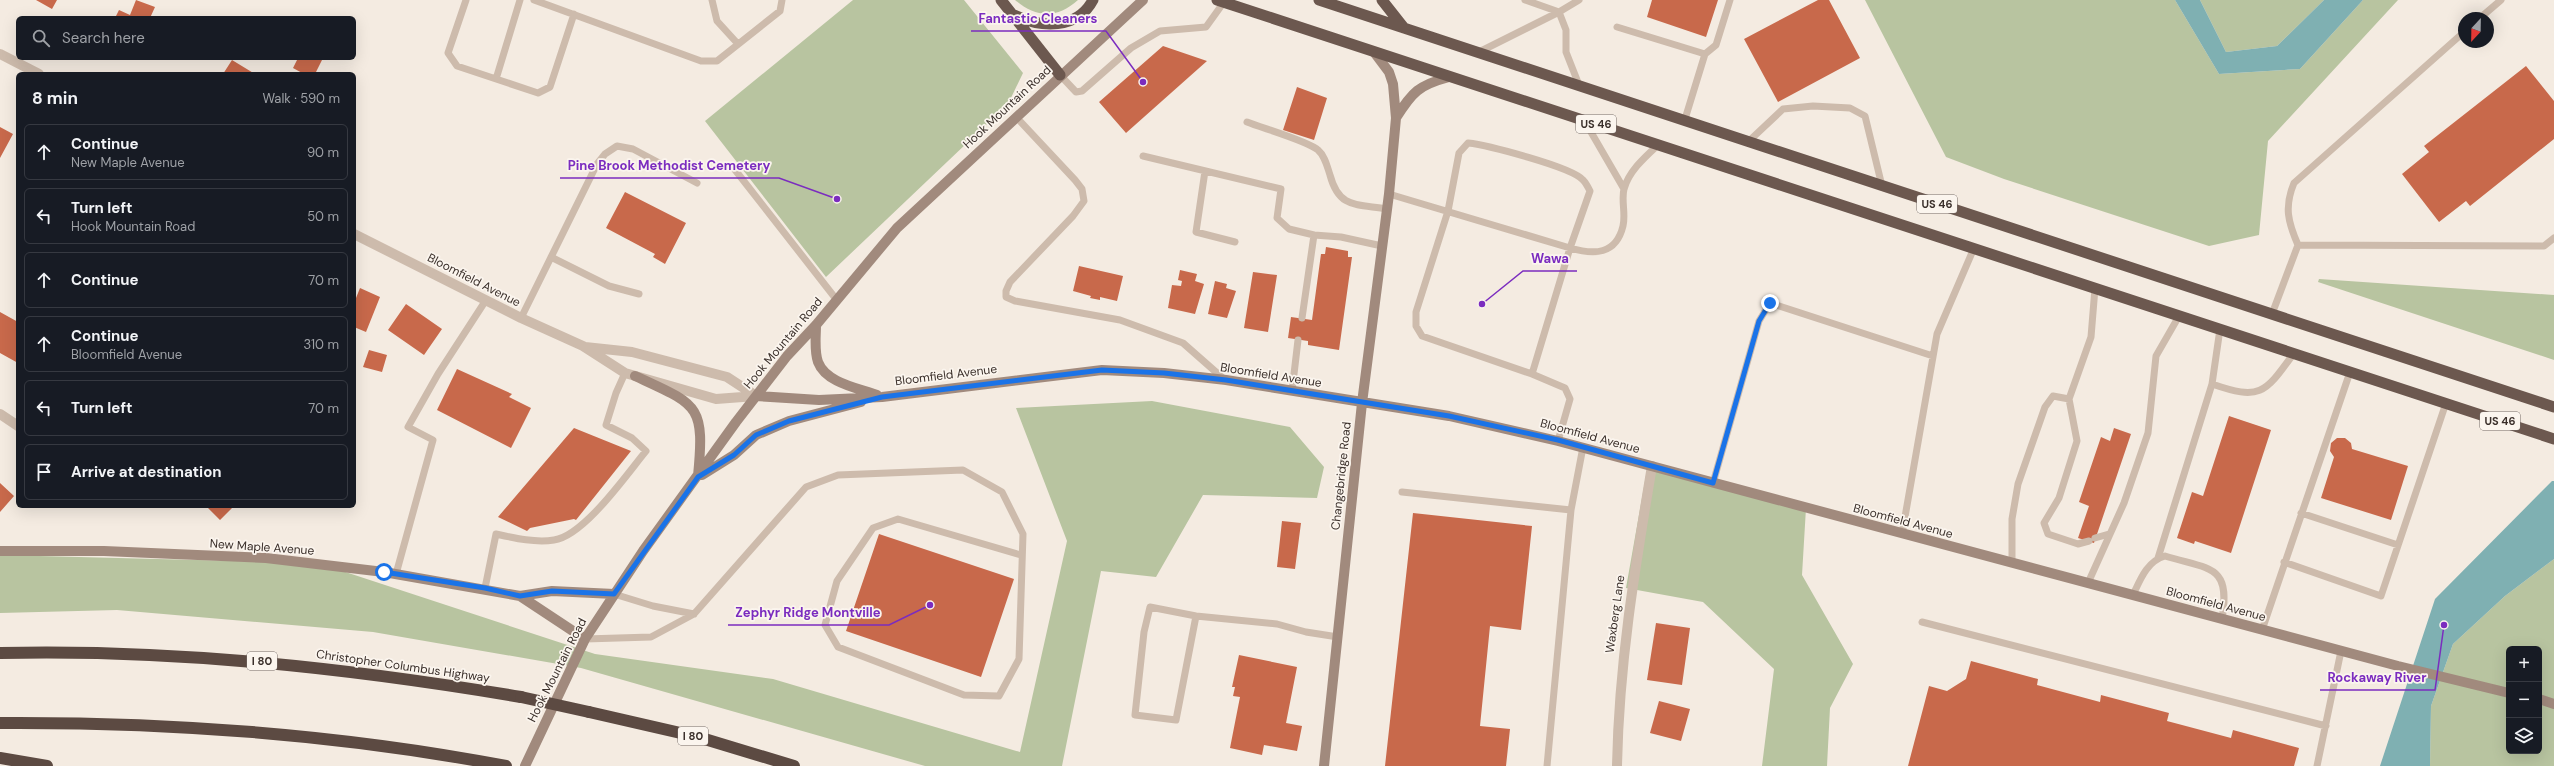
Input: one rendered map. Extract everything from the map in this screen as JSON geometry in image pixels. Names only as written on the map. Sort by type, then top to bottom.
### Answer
[{"type":"highway","points":[[1001,0],[1060,75]]},
{"type":"highway","points":[[1012,13],[1035,22],[1060,24],[1082,14],[1093,0]]},
{"type":"highway","name":"US 46","points":[[1319,0],[1685,119],[1882,186],[2554,407]]},
{"type":"highway","points":[[1382,0],[1404,28]]},
{"type":"highway","name":"US 46","points":[[1220,1],[2554,439]]},
{"type":"highway","name":"Christopher Columbus Highway","points":[[0,653],[164,655],[239,659],[371,673],[521,697],[698,737],[794,766]]},
{"type":"highway","points":[[0,723],[108,723],[233,729],[362,743],[506,766]]},
{"type":"highway","points":[[0,758],[47,766]]},
{"type":"main road","name":"Hook Mountain Road","points":[[525,766],[585,639],[614,594],[756,396],[787,356],[816,325],[836,299],[897,228],[1060,75],[1143,0]]},
{"type":"main road","name":"Changebridge Road","points":[[1324,766],[1362,403],[1389,194],[1396,118],[1393,84],[1389,72],[1374,52]]},
{"type":"main road","name":"Changebridge Road","points":[[1396,118],[1412,93],[1421,86],[1449,77]]},
{"type":"main road","points":[[816,325],[818,363],[827,374],[840,382],[882,397]]},
{"type":"main road","name":"Bloomfield Avenue","points":[[756,396],[819,400],[882,397],[1102,370],[1164,373],[1226,380],[1449,416],[1558,440],[2262,630],[2470,685],[2506,692]]},
{"type":"main road","points":[[635,376],[680,396],[697,416],[702,439],[698,477]]},
{"type":"main road","points":[[698,477],[734,455],[756,435],[789,421],[882,397]]},
{"type":"main road","name":"New Maple Avenue","points":[[0,551],[104,551],[266,558],[396,574],[485,588],[520,596],[585,639]]},
{"type":"main road","name":"New Maple Avenue","points":[[520,596],[552,591],[614,594]]},
{"type":"main road","points":[[2542,700],[2554,704]]},
{"type":"street","points":[[0,54],[36,72]]},
{"type":"street","name":"Bloomfield Avenue","points":[[356,235],[521,318],[584,346],[625,373],[716,398],[756,396]]},
{"type":"street","name":"Bloomfield Avenue","points":[[584,346],[632,352],[727,377],[756,396]]},
{"type":"street","points":[[0,414],[16,425]]},
{"type":"street","name":"Waxberg Lane","points":[[1617,766],[1619,698],[1625,627],[1652,466]]},
{"type":"lane","points":[[466,0],[448,53],[457,66],[538,93],[550,87],[574,14]]},
{"type":"lane","points":[[496,79],[520,0]]},
{"type":"lane","points":[[534,0],[700,61],[717,61],[780,11],[782,0]]},
{"type":"lane","points":[[712,0],[717,21],[738,44]]},
{"type":"lane","points":[[1525,0],[1559,12],[1566,30],[1566,52],[1579,85]]},
{"type":"lane","points":[[1479,52],[1559,12],[1579,0]]},
{"type":"lane","points":[[1685,119],[1705,54],[1716,45],[1730,0]]},
{"type":"lane","points":[[2487,12],[2500,0]]},
{"type":"lane","points":[[1060,75],[1076,92],[1082,91],[1131,48],[1160,31],[1206,27],[1220,1]]},
{"type":"lane","points":[[1617,27],[1705,54]]},
{"type":"lane","points":[[2272,314],[2298,245],[2288,224],[2288,204],[2294,183],[2458,37]]},
{"type":"lane","points":[[1749,141],[1783,109],[1813,106],[1850,108],[1865,116],[1882,186]]},
{"type":"lane","points":[[1016,117],[1076,180],[1082,189],[1084,201],[1073,216],[1010,282],[1006,291],[1006,297],[1015,301],[1120,320],[1183,343],[1226,380]]},
{"type":"lane","points":[[1389,194],[1588,254],[1604,251],[1615,244],[1624,225],[1624,189],[1610,162],[1584,120]]},
{"type":"lane","points":[[1247,122],[1308,144],[1318,150],[1326,162],[1339,198],[1348,202],[1387,209]]},
{"type":"lane","points":[[1532,374],[1570,248],[1590,191],[1583,179],[1556,167],[1491,146],[1468,143],[1459,153],[1448,211],[1416,312],[1416,326],[1422,336],[1532,374],[1565,388],[1570,398],[1558,440]]},
{"type":"lane","points":[[1624,189],[1634,171],[1658,144]]},
{"type":"lane","points":[[521,318],[597,164],[605,154],[618,146],[633,149],[697,183]]},
{"type":"lane","points":[[1143,156],[1281,189],[1277,218],[1289,229],[1314,235],[1341,237],[1382,246]]},
{"type":"lane","points":[[732,166],[836,299]]},
{"type":"lane","points":[[1205,171],[1196,232],[1235,242]]},
{"type":"lane","points":[[1302,318],[1314,235]]},
{"type":"lane","points":[[2298,245],[2544,246],[2554,238]]},
{"type":"lane","points":[[1902,534],[1937,334],[1974,248]]},
{"type":"lane","points":[[551,257],[609,286],[639,294]]},
{"type":"lane","points":[[2095,288],[2091,337],[2069,399],[2077,441],[2059,498],[2044,523],[2048,534],[2078,544],[2109,534]]},
{"type":"lane","points":[[396,574],[433,440],[408,427],[438,374],[486,300]]},
{"type":"lane","points":[[1713,483],[1759,321],[1770,303],[1933,356]]},
{"type":"lane","points":[[2088,583],[2124,503],[2148,433],[2156,356],[2179,316]]},
{"type":"lane","points":[[2133,595],[2142,577],[2158,558],[2212,384],[2220,329]]},
{"type":"lane","points":[[1292,391],[1298,340]]},
{"type":"lane","points":[[2212,384],[2236,392],[2251,394],[2263,390],[2276,378],[2294,353]]},
{"type":"lane","points":[[2262,630],[2350,372]]},
{"type":"lane","points":[[485,588],[496,534],[519,539],[554,540],[582,526],[646,451],[632,438],[606,425],[616,393],[625,373]]},
{"type":"lane","points":[[2012,563],[2012,519],[2018,484],[2045,407],[2053,396],[2069,399]]},
{"type":"lane","points":[[2284,562],[2381,596],[2446,403]]},
{"type":"lane","points":[[1546,766],[1571,510],[1583,447]]},
{"type":"lane","points":[[585,639],[652,637],[694,614],[806,487],[838,475],[963,470],[1002,492],[1023,534],[1021,555],[1019,659],[999,696],[964,695],[838,647],[826,625],[837,581],[873,528],[898,519],[1021,555]]},
{"type":"lane","points":[[1402,492],[1571,510]]},
{"type":"lane","points":[[2301,513],[2398,545]]},
{"type":"lane","points":[[2158,558],[2165,556],[2213,571],[2220,577],[2226,596],[2222,619]]},
{"type":"lane","points":[[614,594],[652,606],[694,614]]},
{"type":"lane","points":[[1196,616],[1176,720],[1135,715],[1144,632],[1150,607],[1196,616],[1277,624],[1306,632],[1338,637]]},
{"type":"lane","points":[[1922,622],[2326,726]]},
{"type":"lane","points":[[2317,766],[2341,651]]},
{"type":"green space","points":[[853,0],[964,0],[1023,73],[1008,104],[826,277],[705,121]]},
{"type":"green space","points":[[1015,0],[1078,0],[1062,11],[1046,14],[1031,10]]},
{"type":"green space","points":[[1865,0],[2175,0],[2219,74],[2300,69],[2363,0],[2398,0],[2268,141],[2259,235],[2209,246],[2004,179],[1946,157]]},
{"type":"green space","points":[[2200,0],[2324,0],[2277,46],[2226,52]]},
{"type":"green space","points":[[2319,279],[2554,295],[2554,360],[2318,282]]},
{"type":"green space","points":[[1152,401],[1290,427],[1324,467],[1317,498],[1203,495],[1156,577],[1101,571],[1062,766],[925,766],[581,668],[373,632],[117,610],[0,613],[0,555],[318,563],[595,654],[773,679],[1020,752],[1067,541],[1016,408]]},
{"type":"green space","points":[[1648,464],[1806,508],[1802,575],[1853,664],[1830,708],[1827,766],[1762,766],[1774,669],[1703,602],[1626,588]]},
{"type":"green space","points":[[2554,559],[2554,766],[2430,766],[2431,706],[2453,644],[2505,596]]},
{"type":"water","points":[[2175,0],[2200,0],[2226,52],[2277,46],[2324,0],[2363,0],[2300,69],[2219,74]]},
{"type":"water","points":[[2552,481],[2554,481],[2554,559],[2505,596],[2453,644],[2431,706],[2430,766],[2380,766],[2435,599]]},
{"type":"building","points":[[36,0],[57,0],[52,9]]},
{"type":"building","points":[[136,0],[155,7],[151,16],[116,16],[119,10],[130,15]]},
{"type":"building","points":[[1652,0],[1718,0],[1706,37],[1647,17]]},
{"type":"building","points":[[1818,0],[1829,0],[1860,58],[1778,102],[1744,39]]},
{"type":"building","points":[[1163,46],[1207,61],[1126,133],[1099,102]]},
{"type":"building","points":[[232,60],[252,72],[224,72]]},
{"type":"building","points":[[297,60],[322,60],[316,72],[300,72],[293,68]]},
{"type":"building","points":[[2526,66],[2554,101],[2554,139],[2470,206],[2466,201],[2439,222],[2402,174],[2429,152],[2424,146]]},
{"type":"building","points":[[1297,87],[1327,98],[1314,140],[1283,130]]},
{"type":"building","points":[[0,127],[13,134],[0,158]]},
{"type":"building","points":[[625,192],[686,223],[665,264],[653,257],[655,254],[606,228]]},
{"type":"building","points":[[1326,247],[1348,251],[1348,257],[1352,257],[1339,350],[1308,345],[1308,341],[1288,338],[1291,317],[1312,320],[1321,254],[1325,254]]},
{"type":"building","points":[[1079,266],[1123,276],[1117,301],[1100,297],[1100,300],[1090,298],[1091,296],[1073,291]]},
{"type":"building","points":[[1180,270],[1197,274],[1195,281],[1204,284],[1195,314],[1168,308],[1172,285],[1181,286],[1182,281],[1178,280]]},
{"type":"building","points":[[1253,272],[1277,275],[1268,332],[1244,328]]},
{"type":"building","points":[[1215,281],[1227,284],[1226,288],[1236,291],[1227,318],[1208,314]]},
{"type":"building","points":[[360,288],[380,297],[366,332],[356,328],[356,298]]},
{"type":"building","points":[[406,304],[442,329],[424,355],[388,330]]},
{"type":"building","points":[[0,312],[16,321],[16,362],[0,353]]},
{"type":"building","points":[[369,350],[387,355],[382,372],[363,367]]},
{"type":"building","points":[[457,369],[512,394],[509,397],[531,408],[511,448],[437,410]]},
{"type":"building","points":[[2229,416],[2271,430],[2231,553],[2195,541],[2194,544],[2177,538],[2192,492],[2203,496]]},
{"type":"building","points":[[574,428],[631,451],[576,520],[574,519],[530,528],[527,531],[498,517]]},
{"type":"building","points":[[2114,428],[2131,434],[2094,543],[2078,538],[2089,506],[2079,502],[2101,437],[2110,441]]},
{"type":"building","points":[[2337,438],[2345,438],[2351,443],[2352,449],[2408,466],[2391,520],[2321,498],[2334,457],[2330,451],[2331,443]]},
{"type":"building","points":[[0,483],[14,496],[0,512]]},
{"type":"building","points":[[208,508],[232,508],[220,520]]},
{"type":"building","points":[[1413,513],[1532,526],[1521,630],[1490,626],[1480,726],[1510,729],[1506,766],[1385,766]]},
{"type":"building","points":[[1282,521],[1301,523],[1295,569],[1277,567]]},
{"type":"building","points":[[879,534],[1014,579],[981,677],[846,631]]},
{"type":"building","points":[[1656,623],[1690,628],[1682,685],[1647,680]]},
{"type":"building","points":[[1239,655],[1297,667],[1286,723],[1302,726],[1297,751],[1264,745],[1262,755],[1230,748],[1240,697],[1233,696],[1235,687],[1232,687]]},
{"type":"building","points":[[1971,661],[2038,679],[2037,685],[2100,702],[2101,695],[2169,713],[2167,721],[2231,738],[2233,730],[2299,748],[2294,766],[1908,766],[1929,686],[1947,691],[1966,679]]},
{"type":"building","points":[[1659,701],[1690,709],[1681,741],[1650,733]]},
{"type":"place","name":"Fantastic Cleaners","points":[[1143,82]]},
{"type":"place","name":"Pine Brook Methodist Cemetery","points":[[837,199]]},
{"type":"place","name":"Wawa","points":[[1482,304]]},
{"type":"place","name":"Zephyr Ridge Montville","points":[[930,605]]},
{"type":"place","name":"Rockaway River","points":[[2444,625]]},
{"type":"route","points":[[384,572],[485,588],[520,596],[552,591],[580,591],[614,594],[643,551],[698,477],[734,455],[756,435],[789,421],[882,397],[1102,370],[1164,373],[1226,380],[1280,390],[1449,416],[1558,440],[1713,483],[1759,321],[1764,310],[1770,303]]}]
